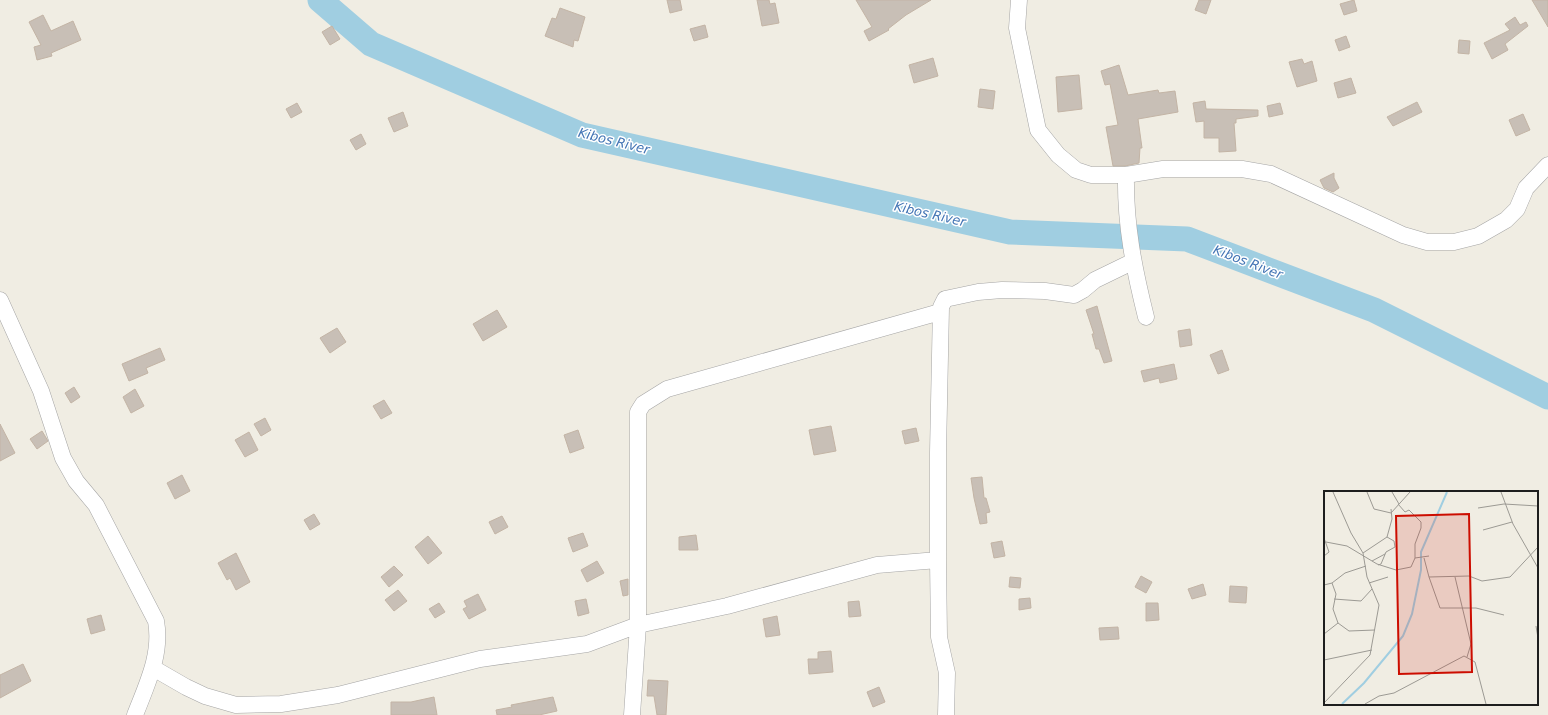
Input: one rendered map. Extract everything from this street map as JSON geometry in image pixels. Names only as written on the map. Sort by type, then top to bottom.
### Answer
[{"type":"street","points":[[1019,0],[1018,28],[1038,130],[1058,155],[1076,170],[1091,175],[1126,174],[1163,169],[1242,169],[1271,174],[1403,235],[1426,242],[1454,242],[1478,236],[1506,220],[1517,209],[1526,188],[1548,165]]},
{"type":"street","points":[[1126,174],[1126,195],[1132,257],[1146,317]]},
{"type":"street","points":[[946,715],[947,673],[939,636],[938,452],[940,307],[945,300],[978,292],[1002,290],[1036,291],[1074,295],[1132,257]]},
{"type":"street","points":[[0,300],[41,392],[63,458],[76,480],[96,505],[156,621],[159,635],[153,668],[135,715]]},
{"type":"street","points":[[632,715],[638,625],[638,412],[643,404],[667,389],[940,312]]},
{"type":"street","points":[[153,668],[205,696],[236,705],[281,704],[338,695],[480,659],[587,644],[638,625],[727,606],[877,565],[938,560]]},
{"type":"building","points":[[667,0],[680,0],[682,10],[670,13]]},
{"type":"building","points":[[757,0],[769,0],[770,4],[775,3],[779,23],[762,26]]},
{"type":"building","points":[[856,0],[931,0],[906,15],[888,29],[889,30],[869,41],[864,31],[872,27]]},
{"type":"building","points":[[1199,0],[1211,0],[1206,14],[1195,10]]},
{"type":"building","points":[[1354,0],[1357,11],[1344,15],[1340,4]]},
{"type":"building","points":[[1532,0],[1548,0],[1548,27]]},
{"type":"building","points":[[560,8],[585,17],[578,41],[574,40],[573,47],[545,36],[552,18],[556,19]]},
{"type":"building","points":[[43,15],[51,31],[73,21],[81,40],[51,53],[52,56],[37,60],[34,47],[41,45],[29,22]]},
{"type":"building","points":[[1515,17],[1520,25],[1526,22],[1528,26],[1505,44],[1508,50],[1492,59],[1484,43],[1510,30],[1505,24]]},
{"type":"building","points":[[705,25],[708,37],[694,41],[690,29]]},
{"type":"building","points":[[332,26],[340,39],[330,45],[322,32]]},
{"type":"building","points":[[1346,36],[1350,47],[1339,51],[1335,40]]},
{"type":"building","points":[[1459,40],[1470,41],[1469,54],[1458,53]]},
{"type":"building","points":[[933,58],[938,76],[914,83],[909,65]]},
{"type":"building","points":[[1302,59],[1304,64],[1312,61],[1317,81],[1297,87],[1289,62]]},
{"type":"building","points":[[1119,65],[1128,95],[1158,90],[1159,93],[1175,91],[1178,112],[1138,119],[1142,148],[1140,148],[1139,163],[1125,166],[1113,166],[1106,127],[1118,125],[1110,84],[1105,85],[1101,71]]},
{"type":"building","points":[[1079,75],[1082,109],[1058,112],[1056,77]]},
{"type":"building","points":[[1351,78],[1356,93],[1338,98],[1334,83]]},
{"type":"building","points":[[980,89],[995,91],[993,109],[978,107]]},
{"type":"building","points":[[1205,101],[1206,109],[1258,110],[1258,116],[1236,119],[1236,123],[1234,123],[1236,151],[1219,152],[1219,138],[1204,138],[1204,121],[1196,122],[1193,103]]},
{"type":"building","points":[[1417,102],[1422,112],[1393,126],[1387,117]]},
{"type":"building","points":[[297,103],[302,112],[291,118],[286,109]]},
{"type":"building","points":[[1280,103],[1283,114],[1269,117],[1267,106]]},
{"type":"building","points":[[403,112],[408,126],[394,132],[388,118]]},
{"type":"building","points":[[1523,114],[1530,130],[1516,136],[1509,120]]},
{"type":"building","points":[[361,134],[366,144],[356,150],[350,140]]},
{"type":"building","points":[[1334,173],[1334,178],[1339,188],[1333,192],[1324,188],[1320,180]]},
{"type":"building","points":[[1097,306],[1112,361],[1104,363],[1099,349],[1096,349],[1092,334],[1094,334],[1086,310]]},
{"type":"building","points":[[497,310],[507,327],[483,341],[473,324]]},
{"type":"building","points":[[337,328],[346,342],[330,353],[320,338]]},
{"type":"building","points":[[1190,329],[1192,345],[1180,347],[1178,331]]},
{"type":"building","points":[[160,348],[165,360],[146,368],[148,373],[129,381],[122,364]]},
{"type":"building","points":[[1222,350],[1229,370],[1218,374],[1210,355]]},
{"type":"building","points":[[1174,364],[1177,379],[1160,383],[1159,378],[1144,382],[1141,371]]},
{"type":"building","points":[[74,387],[80,397],[71,403],[65,393]]},
{"type":"building","points":[[135,389],[144,406],[131,413],[123,397]]},
{"type":"building","points":[[384,400],[392,413],[381,419],[373,406]]},
{"type":"building","points":[[265,418],[271,430],[261,436],[254,424]]},
{"type":"building","points":[[0,424],[15,453],[0,461]]},
{"type":"building","points":[[831,426],[836,451],[814,455],[809,430]]},
{"type":"building","points":[[916,428],[919,441],[905,444],[902,431]]},
{"type":"building","points":[[578,430],[584,448],[570,453],[564,435]]},
{"type":"building","points":[[42,431],[48,441],[37,449],[30,439]]},
{"type":"building","points":[[249,432],[258,450],[245,457],[235,440]]},
{"type":"building","points":[[182,475],[190,491],[175,499],[167,483]]},
{"type":"building","points":[[982,477],[984,498],[986,498],[990,512],[986,513],[987,523],[980,524],[971,478]]},
{"type":"building","points":[[314,514],[320,524],[310,530],[304,520]]},
{"type":"building","points":[[502,516],[508,527],[495,534],[489,522]]},
{"type":"building","points":[[583,533],[588,546],[573,552],[568,538]]},
{"type":"building","points":[[696,535],[698,550],[679,550],[679,537]]},
{"type":"building","points":[[428,536],[442,553],[428,564],[415,547]]},
{"type":"building","points":[[1002,541],[1005,556],[994,558],[991,543]]},
{"type":"building","points":[[236,553],[250,582],[236,590],[230,578],[227,580],[218,563]]},
{"type":"building","points":[[597,561],[604,573],[587,582],[581,570]]},
{"type":"building","points":[[394,566],[403,575],[389,587],[381,577]]},
{"type":"building","points":[[1141,576],[1152,582],[1146,593],[1135,587]]},
{"type":"building","points":[[1010,577],[1021,578],[1020,588],[1009,587]]},
{"type":"building","points":[[628,579],[628,595],[623,596],[620,581]]},
{"type":"building","points":[[1203,584],[1206,595],[1192,599],[1188,589]]},
{"type":"building","points":[[1230,586],[1247,587],[1246,603],[1229,602]]},
{"type":"building","points":[[398,590],[407,601],[394,611],[385,600]]},
{"type":"building","points":[[478,594],[486,610],[469,619],[463,609],[467,607],[464,601]]},
{"type":"building","points":[[1030,598],[1031,608],[1019,610],[1019,599]]},
{"type":"building","points":[[586,599],[589,613],[578,616],[575,601]]},
{"type":"building","points":[[859,601],[861,616],[849,617],[848,602]]},
{"type":"building","points":[[439,603],[445,612],[435,618],[429,609]]},
{"type":"building","points":[[1146,603],[1158,603],[1159,620],[1146,621]]},
{"type":"building","points":[[101,615],[105,630],[91,634],[87,619]]},
{"type":"building","points":[[777,616],[780,635],[766,637],[763,619]]},
{"type":"building","points":[[1118,627],[1119,639],[1100,640],[1099,628]]},
{"type":"building","points":[[831,651],[833,672],[809,674],[808,659],[818,659],[818,652]]},
{"type":"building","points":[[23,664],[31,681],[0,698],[0,675]]},
{"type":"building","points":[[648,680],[668,681],[666,715],[657,715],[654,696],[647,696]]},
{"type":"building","points":[[879,687],[885,702],[873,707],[867,692]]},
{"type":"building","points":[[434,697],[437,715],[391,715],[391,702],[411,702]]},
{"type":"building","points":[[553,697],[557,711],[539,715],[497,715],[496,710],[512,707],[511,705]]},
{"type":"waterway","name":"Kibos River","points":[[320,0],[371,44],[582,135],[1010,232],[1187,239],[1374,310],[1548,397]]}]
